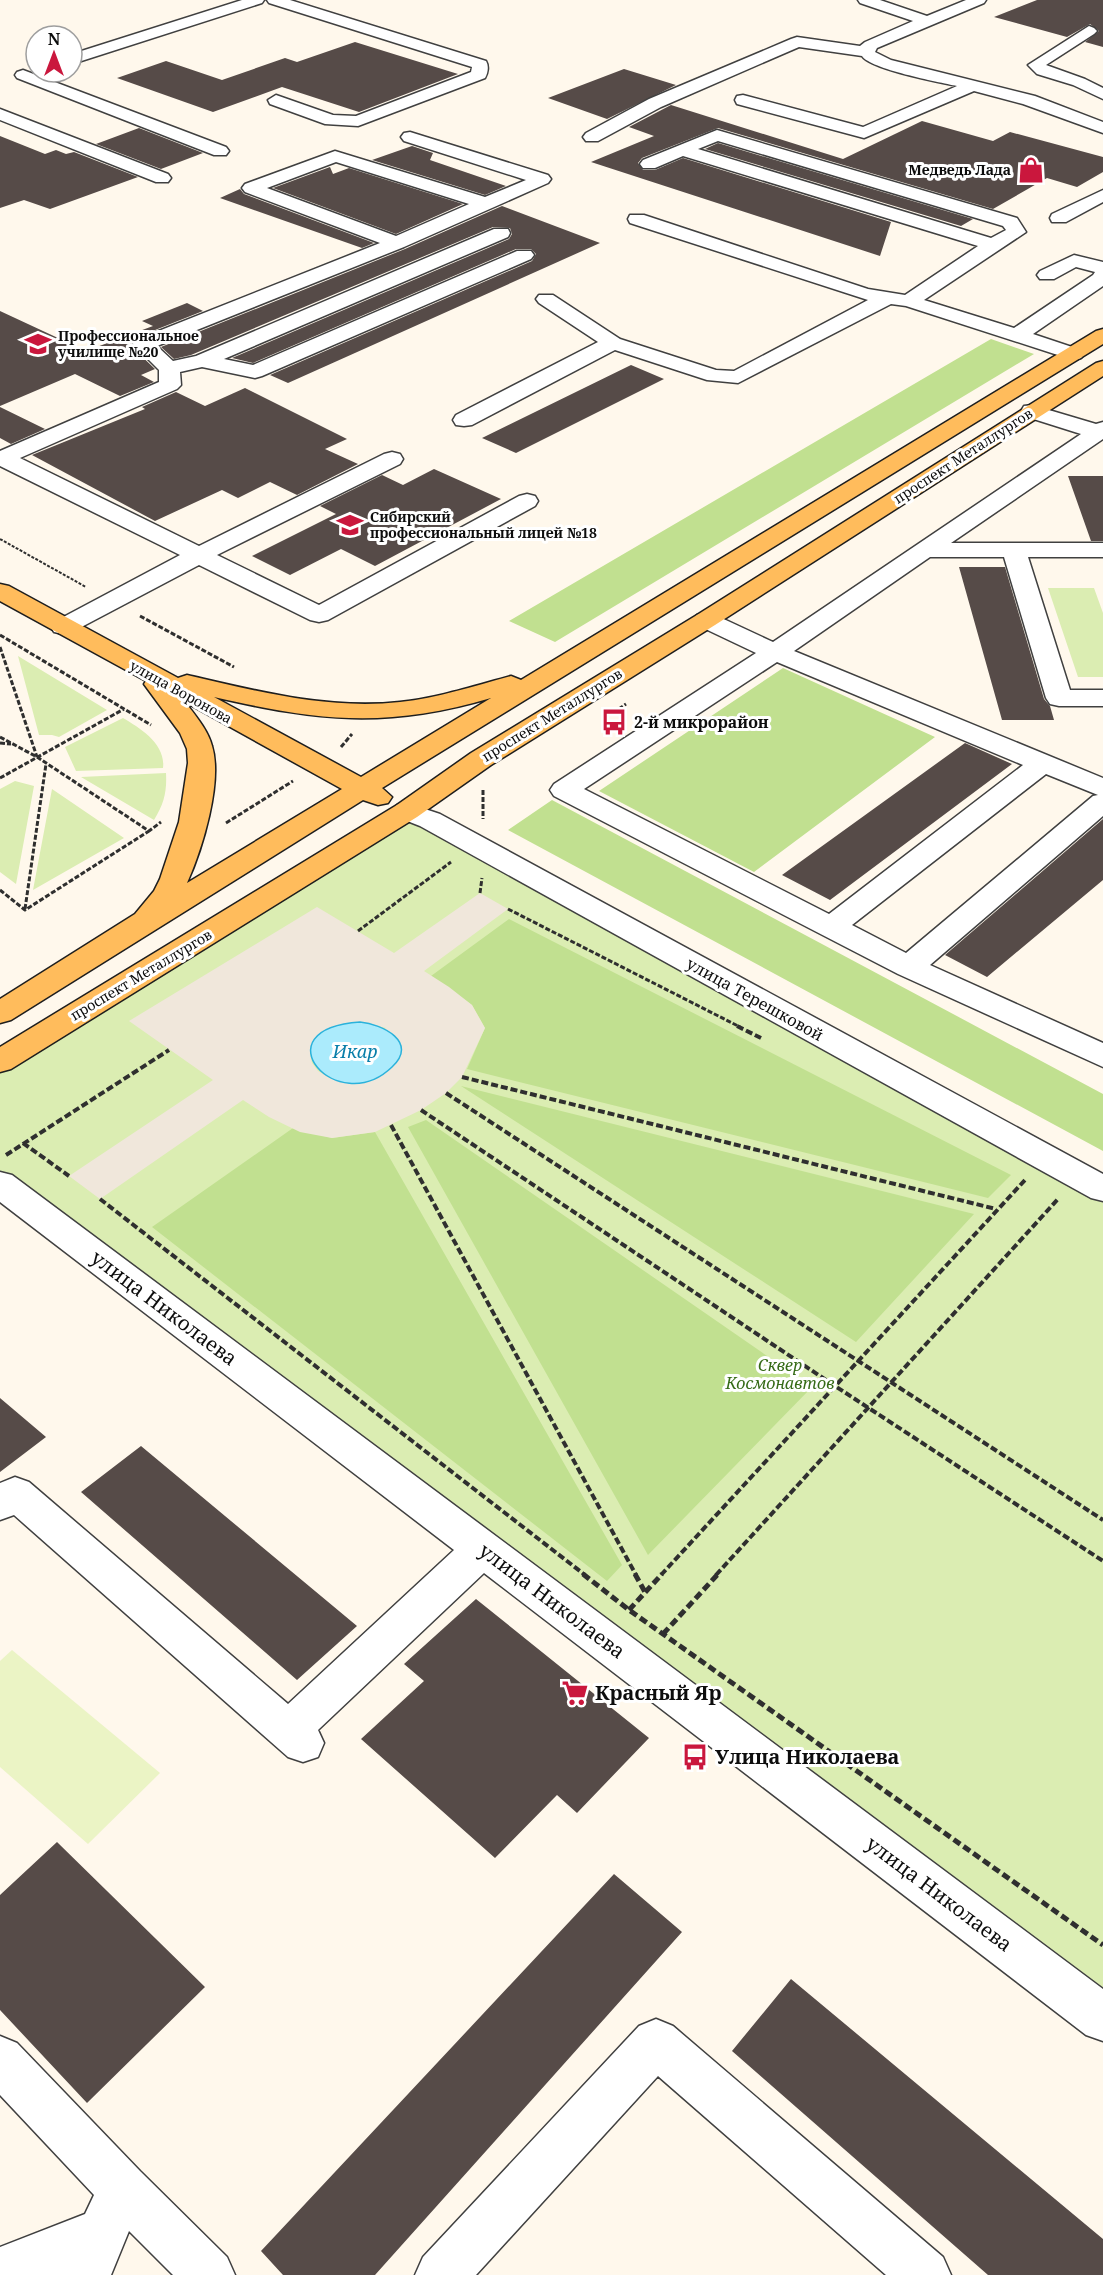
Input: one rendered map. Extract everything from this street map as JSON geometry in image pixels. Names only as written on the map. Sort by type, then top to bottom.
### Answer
[{"type":"main road","name":"проспект Металлургов","points":[[0,1012],[1103,335]]},
{"type":"main road","name":"проспект Металлургов","points":[[0,1061],[407,811],[481,759],[706,620],[1103,367]]},
{"type":"main road","name":"улица Воронова","points":[[0,591],[150,675],[407,811]]},
{"type":"main road","points":[[150,675],[245,696],[364,712],[419,708],[461,700],[511,684],[579,656]]},
{"type":"main road","points":[[144,922],[168,892],[176,873],[189,833],[200,786],[200,750],[195,737],[150,675]]},
{"type":"street","points":[[84,55],[257,0]]},
{"type":"street","points":[[274,0],[480,64],[479,75],[358,121],[332,120],[276,100]]},
{"type":"street","points":[[865,0],[927,21]]},
{"type":"street","points":[[979,0],[871,45],[867,48],[867,52],[870,58],[1029,100],[1103,128]]},
{"type":"street","points":[[319,14],[345,3]]},
{"type":"street","points":[[1089,31],[1036,65],[1043,71],[1079,82],[1103,94]]},
{"type":"street","points":[[592,137],[655,104],[797,42],[867,52]]},
{"type":"street","points":[[22,75],[220,151]]},
{"type":"street","points":[[743,100],[864,133],[971,86]]},
{"type":"street","points":[[0,114],[162,178]]},
{"type":"street","points":[[649,164],[717,135],[1010,222],[1017,232],[993,245],[909,301]]},
{"type":"street","points":[[1,458],[171,385],[169,368],[143,344],[397,243],[542,179],[410,137]]},
{"type":"street","points":[[683,150],[993,245]]},
{"type":"street","points":[[397,243],[251,188],[335,156],[484,203]]},
{"type":"street","points":[[1059,218],[1103,195]]},
{"type":"street","points":[[637,219],[865,294],[909,301],[1074,354]]},
{"type":"street","points":[[169,368],[202,360],[501,233]]},
{"type":"street","points":[[202,360],[255,372],[525,255]]},
{"type":"street","points":[[1047,275],[1074,261],[1103,268]]},
{"type":"street","points":[[1018,335],[1102,278],[1103,274]]},
{"type":"street","points":[[546,299],[613,343],[714,376],[738,376],[887,298]]},
{"type":"street","points":[[464,420],[613,343]]},
{"type":"street","points":[[1032,411],[1101,430]]},
{"type":"street","points":[[1097,1044],[909,967],[564,790],[775,652],[1101,430]]},
{"type":"street","points":[[1,458],[319,615],[527,501]]},
{"type":"street","points":[[63,627],[110,600],[392,459]]},
{"type":"street","points":[[926,550],[1103,550]]},
{"type":"street","points":[[1014,550],[1059,698],[1103,698]]},
{"type":"street","points":[[706,620],[775,652],[1103,788]]},
{"type":"street","points":[[832,926],[1044,762]]},
{"type":"street","points":[[909,967],[1103,802]]},
{"type":"street","name":"улица Терешковой","points":[[407,811],[430,820],[1103,1189]]},
{"type":"street","name":"улица Николаева","points":[[0,1185],[1103,2018]]},
{"type":"street","points":[[0,1504],[15,1493],[296,1736],[482,1549]]},
{"type":"street","points":[[441,2275],[656,2043],[925,2275]]},
{"type":"street","points":[[0,2060],[103,2232],[209,2275]]},
{"type":"street","points":[[0,2272],[103,2232]]},
{"type":"path","points":[[0,539],[241,670]]},
{"type":"path","points":[[0,635],[152,725]]},
{"type":"path","points":[[0,647],[37,757]]},
{"type":"path","points":[[0,778],[124,709]]},
{"type":"path","points":[[0,737],[37,757],[149,831]]},
{"type":"path","points":[[0,743],[12,745]]},
{"type":"path","points":[[25,910],[46,764]]},
{"type":"path","points":[[217,828],[294,780]]},
{"type":"path","points":[[25,910],[165,819]]},
{"type":"path","points":[[358,931],[475,845]]},
{"type":"path","points":[[0,890],[25,910]]},
{"type":"path","points":[[0,1159],[169,1050]]},
{"type":"path","points":[[462,1077],[996,1209]]},
{"type":"path","points":[[446,1093],[1103,1520]]},
{"type":"path","points":[[422,1110],[835,1386],[1103,1561]]},
{"type":"path","points":[[391,1125],[645,1593]]},
{"type":"path","points":[[23,1143],[69,1176]]},
{"type":"path","points":[[630,1610],[996,1209],[1030,1175]]},
{"type":"path","points":[[663,1634],[1062,1194]]},
{"type":"path","points":[[100,1199],[630,1610],[1103,1945]]},
{"type":"green space","points":[[991,339],[1034,354],[555,642],[509,621]]},
{"type":"green space","points":[[1048,588],[1094,588],[1103,613],[1103,677],[1078,677]]},
{"type":"green space","points":[[18,656],[107,710],[59,737],[39,735]]},
{"type":"green space","points":[[783,668],[935,737],[754,872],[599,791]]},
{"type":"green space","points":[[123,718],[144,732],[156,744],[163,759],[163,768],[76,771],[65,747]]},
{"type":"green space","points":[[166,773],[164,798],[154,820],[81,777]]},
{"type":"green space","points":[[15,781],[34,786],[16,884],[0,872],[0,789]]},
{"type":"green space","points":[[52,789],[124,838],[33,890]]},
{"type":"green space","points":[[552,800],[1103,1094],[1103,1151],[508,830]]},
{"type":"green space","name":"Сквер Космонавтов","points":[[407,811],[1103,1189],[1103,2018],[0,1184],[0,1061]]},
{"type":"green space","points":[[509,919],[1011,1175],[988,1198],[467,1069],[485,1028],[472,1005],[431,976]]},
{"type":"green space","points":[[461,1086],[974,1214],[856,1342]]},
{"type":"green space","points":[[426,1120],[812,1387],[648,1555],[408,1127]]},
{"type":"green space","points":[[293,1128],[332,1138],[375,1132],[622,1565],[607,1581],[152,1227]]},
{"type":"green space","points":[[12,1650],[160,1773],[88,1844],[0,1767],[0,1661]]},
{"type":"shaded area","points":[[480,893],[508,909],[424,971],[472,1005],[485,1028],[462,1077],[446,1093],[421,1110],[375,1132],[332,1138],[300,1132],[269,1117],[243,1100],[100,1199],[69,1176],[213,1080],[129,1021],[317,907],[394,953]],"holes":[[[360,1022],[386,1028],[330,1078],[318,1071],[312,1063],[310,1053],[313,1043]]]},
{"type":"water","name":"Икар","points":[[360,1022],[378,1026],[394,1036],[400,1042],[399,1058],[392,1067],[371,1081],[349,1083],[331,1078],[317,1067],[311,1053],[314,1039],[330,1028]]},
{"type":"building","points":[[1037,0],[1103,0],[1103,47],[1085,42],[1099,31],[1090,24],[1067,37],[994,17]]},
{"type":"building","points":[[355,42],[458,74],[359,112],[282,87],[213,112],[117,78],[166,61],[222,80],[285,58],[297,62]]},
{"type":"building","points":[[624,69],[676,85],[607,119],[548,98]]},
{"type":"building","points":[[671,105],[843,159],[922,121],[993,141],[1010,132],[1103,157],[1103,172],[1077,187],[1047,178],[993,209],[718,128],[642,158],[638,163],[643,170],[655,170],[683,158],[891,222],[880,256],[591,162],[654,136],[629,127]]},
{"type":"building","points":[[139,128],[203,153],[161,169],[96,144]]},
{"type":"building","points":[[0,136],[45,154],[56,150],[66,154],[74,152],[138,177],[50,209],[24,200],[0,208]]},
{"type":"building","points":[[718,143],[973,219],[961,226],[705,149]]},
{"type":"building","points":[[412,146],[433,153],[430,160],[506,186],[485,195],[372,160]]},
{"type":"building","points":[[330,167],[333,174],[349,168],[463,204],[396,234],[273,188]]},
{"type":"building","points":[[240,189],[244,194],[374,243],[362,248],[220,198]]},
{"type":"building","points":[[502,206],[600,243],[288,383],[270,375],[532,261],[536,254],[531,249],[516,249],[253,363],[232,358],[509,239],[512,234],[510,228],[493,227],[191,355],[174,359],[161,347],[405,249]]},
{"type":"building","name":"Профессиональное училище №20","points":[[187,303],[203,311],[135,338],[131,343],[131,346],[155,369],[141,375],[154,382],[120,396],[75,374],[0,406],[0,311],[86,351],[153,326],[142,321]]},
{"type":"building","points":[[631,365],[664,379],[516,453],[482,438]]},
{"type":"building","points":[[245,388],[347,439],[325,449],[358,464],[297,495],[270,482],[238,498],[222,490],[155,521],[32,455],[145,409],[142,407],[176,392],[205,406]]},
{"type":"building","points":[[0,407],[45,429],[11,444],[0,438]]},
{"type":"building","points":[[434,469],[501,499],[375,566],[341,549],[290,575],[252,556],[336,514],[320,506],[382,475],[403,485]]},
{"type":"building","points":[[1068,476],[1103,476],[1103,541],[1091,541]]},
{"type":"building","points":[[959,567],[1005,567],[1044,699],[1050,706],[1054,720],[1002,720]]},
{"type":"building","points":[[965,743],[1012,764],[830,900],[782,875]]},
{"type":"building","points":[[1103,819],[1103,880],[987,977],[945,955]]},
{"type":"building","points":[[0,1398],[46,1437],[0,1472]]},
{"type":"building","points":[[141,1446],[357,1626],[297,1680],[81,1492]]},
{"type":"building","points":[[476,1599],[649,1738],[577,1813],[557,1795],[495,1858],[361,1739],[424,1681],[404,1664]]},
{"type":"building","points":[[57,1842],[205,1987],[87,2103],[0,2010],[0,1895]]},
{"type":"building","points":[[614,1874],[682,1932],[375,2275],[283,2275],[261,2251]]},
{"type":"building","points":[[791,1979],[1103,2239],[1103,2275],[988,2275],[732,2051]]},
{"type":"place","name":"Медведь Лада","points":[[1031,170]]},
{"type":"place","name":"Профессиональное училище №20","points":[[38,344]]},
{"type":"place","name":"Сибирский профессиональный лицей №18","points":[[350,525]]},
{"type":"place","name":"2-й микрорайон","points":[[614,722]]},
{"type":"place","name":"Красный Яр","points":[[575,1693]]},
{"type":"place","name":"Улица Николаева","points":[[695,1757]]}]
